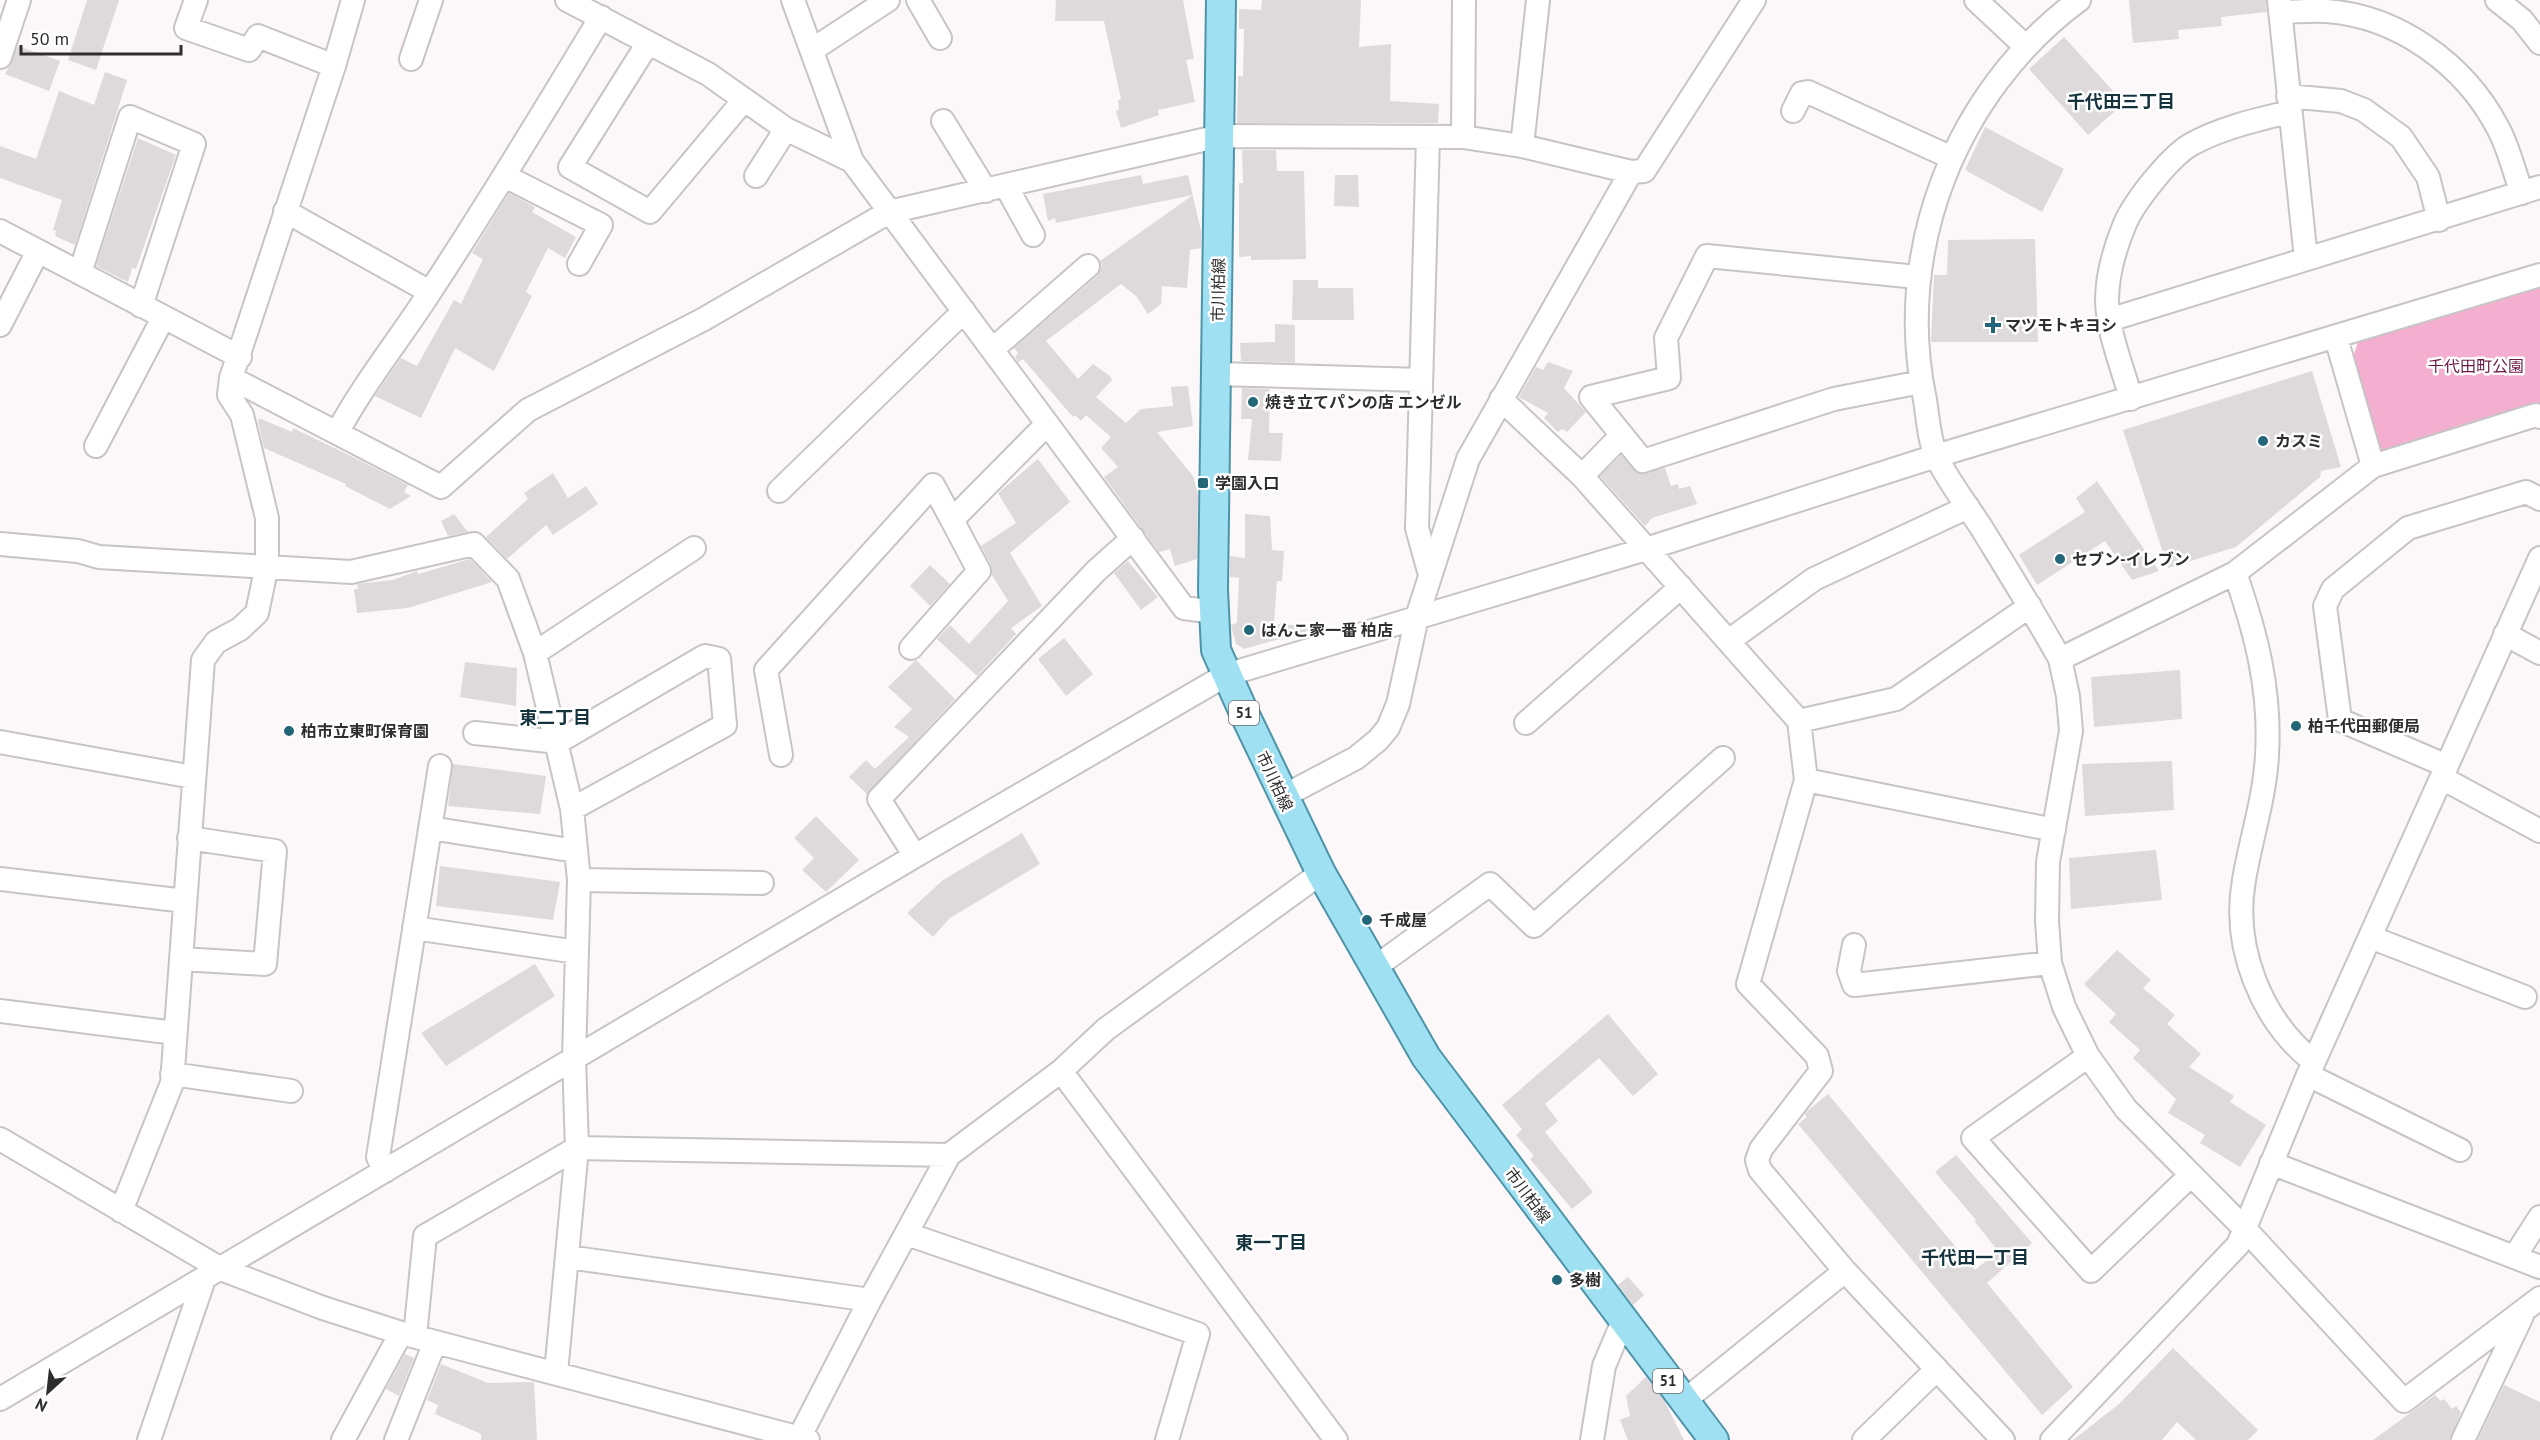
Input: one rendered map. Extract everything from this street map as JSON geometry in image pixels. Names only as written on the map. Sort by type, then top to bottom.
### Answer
[{"type":"main road","name":"市川柏線","points":[[1221,0],[1214,612],[1216,650],[1282,797],[1321,873],[1426,1057],[1712,1439]]},
{"type":"street","points":[[0,57],[19,0]]},
{"type":"street","points":[[196,0],[186,28],[249,50],[258,36],[334,66]]},
{"type":"street","points":[[120,1211],[172,1083],[203,660],[216,642],[240,630],[257,613],[267,565],[267,518],[242,415],[229,395],[231,378],[240,357],[285,211],[334,66],[353,0]]},
{"type":"street","points":[[411,59],[431,0]]},
{"type":"street","points":[[567,0],[708,75],[786,129],[852,160]]},
{"type":"street","points":[[793,0],[852,160],[1184,608],[1214,612]]},
{"type":"street","points":[[812,50],[888,0]]},
{"type":"street","points":[[918,0],[940,38]]},
{"type":"street","points":[[1463,137],[1464,0]]},
{"type":"street","points":[[1522,146],[1538,0]]},
{"type":"street","points":[[231,378],[441,488],[528,410],[704,319],[890,212],[1220,136],[1463,137],[1522,146],[1631,172],[1644,171],[1754,0]]},
{"type":"street","points":[[1976,0],[2025,46]]},
{"type":"street","points":[[2079,0],[2051,21],[2025,46],[1994,87],[1950,157],[1925,234],[1917,277],[1916,331],[1921,382],[1936,456],[2030,606],[2060,659],[2068,696],[2071,731],[2047,885],[2050,963],[2064,1007],[2088,1056],[2126,1109],[2246,1230],[2403,1401],[2532,1305]]},
{"type":"street","points":[[2497,0],[2522,20],[2540,43]]},
{"type":"street","points":[[2109,320],[2531,190],[2499,129],[2478,96],[2457,72],[2432,50],[2404,33],[2367,19],[2327,11],[2280,6],[2306,259]]},
{"type":"street","points":[[337,433],[359,392],[397,343],[504,176],[600,17]]},
{"type":"street","points":[[648,43],[570,167],[650,212],[744,100]]},
{"type":"street","points":[[1793,111],[1802,93],[1808,92],[1950,157]]},
{"type":"street","points":[[2132,399],[2109,320],[2109,279],[2124,224],[2162,171],[2188,146],[2212,134],[2289,104],[2342,101],[2364,110],[2401,136],[2428,177],[2439,220]]},
{"type":"street","points":[[80,273],[130,117],[194,144],[141,306]]},
{"type":"street","points":[[943,122],[1033,235]]},
{"type":"street","points":[[756,176],[786,129]]},
{"type":"street","points":[[1428,138],[1418,528],[1430,576]]},
{"type":"street","points":[[1282,797],[1356,758],[1378,740],[1388,728],[1398,704],[1417,617],[1468,459],[1631,172]]},
{"type":"street","points":[[504,176],[601,225],[579,264]]},
{"type":"street","points":[[285,211],[430,292]]},
{"type":"street","points":[[0,231],[240,357]]},
{"type":"street","points":[[0,325],[39,251]]},
{"type":"street","points":[[1917,277],[1707,256],[1665,338],[1669,378],[1591,397],[1643,461],[1834,399],[1921,382]]},
{"type":"street","points":[[993,349],[1088,266]]},
{"type":"street","points":[[0,1399],[915,856],[1226,675],[1646,549],[1936,456],[2540,275]]},
{"type":"street","points":[[779,491],[964,311]]},
{"type":"street","points":[[96,446],[163,318]]},
{"type":"street","points":[[2336,338],[2373,466]]},
{"type":"street","points":[[1217,374],[1421,380]]},
{"type":"street","points":[[1501,399],[1582,476],[1799,720],[1806,780],[1748,984],[1816,1056],[1821,1071],[1761,1149],[1757,1160],[1760,1170],[1845,1271],[2003,1440]]},
{"type":"street","points":[[2060,659],[2235,573],[2373,466],[2536,415],[2540,417]]},
{"type":"street","points":[[952,520],[1047,424]]},
{"type":"street","points":[[1582,476],[1622,435]]},
{"type":"street","points":[[781,755],[766,670],[933,485],[979,572],[911,648]]},
{"type":"street","points":[[2540,499],[2526,492],[2408,528],[2333,589],[2325,606],[2340,720],[2445,772],[2540,831]]},
{"type":"street","points":[[1730,640],[1814,579],[1968,507]]},
{"type":"street","points":[[915,856],[879,799],[1096,571],[1133,538]]},
{"type":"street","points":[[0,544],[78,551],[99,557],[267,565],[351,572],[474,544],[508,579],[535,653],[558,742],[572,809],[579,880],[574,1058],[577,1148],[556,1373]]},
{"type":"street","points":[[535,653],[694,548]]},
{"type":"street","points":[[2052,1440],[2238,1245],[2311,1068],[2540,558]]},
{"type":"street","points":[[2235,573],[2266,681],[2268,725],[2265,776],[2243,881],[2243,934],[2251,973],[2265,1003],[2311,1068],[2460,1150]]},
{"type":"street","points":[[1526,723],[1681,587]]},
{"type":"street","points":[[1799,720],[1896,699],[2030,606]]},
{"type":"street","points":[[2505,634],[2540,653]]},
{"type":"street","points":[[475,733],[558,742],[705,656],[719,659],[725,725],[572,809]]},
{"type":"street","points":[[0,742],[194,777]]},
{"type":"street","points":[[1374,968],[1490,884],[1534,926],[1723,758]]},
{"type":"street","points":[[385,1171],[378,1157],[440,766]]},
{"type":"street","points":[[1806,780],[2054,830]]},
{"type":"street","points":[[430,828],[576,851]]},
{"type":"street","points":[[181,959],[265,964],[275,851],[189,838]]},
{"type":"street","points":[[0,1139],[120,1211],[213,1274],[417,1337],[802,1439],[870,1300],[949,1155],[1060,1071],[1106,1029],[1321,873]]},
{"type":"street","points":[[0,879],[185,901]]},
{"type":"street","points":[[579,880],[762,884]]},
{"type":"street","points":[[414,928],[577,952]]},
{"type":"street","points":[[2370,937],[2524,997]]},
{"type":"street","points":[[1854,945],[1849,971],[1854,985],[2050,963]]},
{"type":"street","points":[[0,1011],[176,1033]]},
{"type":"street","points":[[2088,1056],[1973,1138],[2091,1271],[2191,1175]]},
{"type":"street","points":[[1060,1071],[1336,1440]]},
{"type":"street","points":[[172,1074],[291,1091]]},
{"type":"street","points":[[396,1440],[417,1337],[425,1236],[577,1148],[949,1155]]},
{"type":"street","points":[[2271,1163],[2540,1267]]},
{"type":"street","points":[[2516,1256],[2540,1217]]},
{"type":"street","points":[[907,1233],[1198,1334],[1167,1440]]},
{"type":"street","points":[[568,1257],[870,1300]]},
{"type":"street","points":[[1684,1401],[1845,1271]]},
{"type":"street","points":[[149,1440],[213,1274]]},
{"type":"street","points":[[2463,1440],[2532,1305]]},
{"type":"street","points":[[1592,1440],[1604,1366],[1623,1321]]},
{"type":"street","points":[[343,1440],[417,1337]]},
{"type":"street","points":[[1864,1440],[1937,1369]]},
{"type":"green space","name":"千代田町公園","points":[[2540,287],[2540,406],[2387,452],[2379,447],[2353,357],[2358,342]]},
{"type":"building","points":[[87,0],[119,0],[96,70],[68,60]]},
{"type":"building","points":[[1056,0],[1183,0],[1194,59],[1186,60],[1195,102],[1158,110],[1159,115],[1121,128],[1116,111],[1119,109],[1118,100],[1121,99],[1104,21],[1055,21]]},
{"type":"building","points":[[1262,0],[1361,0],[1359,47],[1391,44],[1390,101],[1439,104],[1438,123],[1237,123],[1238,76],[1243,76],[1244,29],[1239,29],[1239,9],[1261,10]]},
{"type":"building","points":[[2129,0],[2266,0],[2267,12],[2221,17],[2222,26],[2178,30],[2179,39],[2133,43]]},
{"type":"building","points":[[2064,37],[2124,103],[2088,135],[2029,69]]},
{"type":"building","points":[[18,46],[60,61],[49,91],[5,74]]},
{"type":"building","points":[[105,72],[127,80],[75,245],[55,236],[56,231],[53,230],[62,200],[0,178],[0,146],[36,159],[59,91],[94,105]]},
{"type":"building","points":[[1985,127],[2064,169],[2042,212],[1965,170]]},
{"type":"building","points":[[138,138],[176,155],[136,269],[132,268],[128,282],[96,266]]},
{"type":"building","points":[[1242,150],[1276,150],[1277,171],[1304,171],[1306,259],[1251,260],[1251,256],[1239,257],[1239,183],[1243,183]]},
{"type":"building","points":[[1141,175],[1143,184],[1188,175],[1193,195],[1056,223],[1055,218],[1048,221],[1043,194]]},
{"type":"building","points":[[1335,175],[1358,175],[1359,207],[1334,206]]},
{"type":"building","points":[[509,193],[535,207],[532,212],[576,237],[565,258],[548,248],[526,292],[532,296],[494,371],[455,348],[421,418],[375,396],[401,358],[417,366],[454,300],[461,304],[483,259],[472,253]]},
{"type":"building","points":[[1193,195],[1201,231],[1201,248],[1190,250],[1187,288],[1162,286],[1161,304],[1148,314],[1136,296],[1121,284],[1046,341],[1078,379],[1093,364],[1110,376],[1112,380],[1096,397],[1126,423],[1141,409],[1173,406],[1171,387],[1188,386],[1193,426],[1157,432],[1193,476],[1198,494],[1197,559],[1175,566],[1170,549],[1159,552],[1104,477],[1118,467],[1101,448],[1111,437],[1086,415],[1081,421],[1075,415],[1073,417],[1023,359],[1018,362],[1015,357],[1018,353],[1014,348],[1097,276],[1102,265],[1100,261]]},
{"type":"building","points":[[2035,239],[2038,342],[1931,342],[1934,275],[1947,275],[1948,240]]},
{"type":"building","points":[[1293,280],[1318,280],[1318,288],[1353,288],[1354,320],[1292,320]]},
{"type":"building","points":[[1275,324],[1295,325],[1295,363],[1241,361],[1240,343],[1275,342]]},
{"type":"building","points":[[1548,362],[1573,371],[1564,388],[1586,412],[1567,432],[1562,429],[1558,432],[1544,418],[1548,413],[1519,397],[1536,367],[1543,370]]},
{"type":"building","points":[[2312,371],[2341,467],[2321,471],[2320,477],[2236,547],[2168,568],[2123,430]]},
{"type":"building","points":[[1242,388],[1270,389],[1269,433],[1283,433],[1281,461],[1248,460],[1252,419],[1241,419]]},
{"type":"building","points":[[259,418],[292,432],[293,428],[408,485],[404,492],[411,496],[390,509],[345,486],[346,484],[264,448]]},
{"type":"building","points":[[1621,455],[1640,474],[1665,468],[1671,486],[1678,484],[1679,489],[1690,486],[1697,504],[1652,518],[1645,526],[1600,476]]},
{"type":"building","points":[[1038,459],[1070,502],[1010,553],[1042,606],[1011,628],[1016,634],[977,676],[937,639],[950,625],[969,644],[1008,601],[992,575],[991,565],[981,546],[1016,523],[998,493]]},
{"type":"building","points":[[553,473],[568,498],[586,486],[598,504],[553,535],[546,525],[507,559],[486,537],[528,499],[524,493]]},
{"type":"building","points":[[2097,481],[2159,571],[2132,580],[2105,541],[2037,585],[2019,555],[2085,512],[2076,498]]},
{"type":"building","points":[[454,514],[468,532],[448,536],[441,521]]},
{"type":"building","points":[[1245,514],[1270,516],[1272,550],[1284,551],[1282,581],[1277,581],[1274,624],[1314,626],[1315,629],[1244,649],[1236,644],[1231,625],[1237,623],[1239,578],[1230,577],[1230,556],[1245,558]]},
{"type":"building","points":[[470,559],[492,582],[408,608],[357,613],[354,589],[358,589],[357,584],[393,580],[417,571],[418,574]]},
{"type":"building","points":[[1128,561],[1158,597],[1141,610],[1114,573]]},
{"type":"building","points":[[930,565],[950,584],[930,606],[910,586]]},
{"type":"building","points":[[1064,638],[1093,674],[1066,696],[1038,659]]},
{"type":"building","points":[[916,660],[955,699],[867,794],[849,777],[866,760],[875,769],[909,737],[894,727],[912,709],[888,687]]},
{"type":"building","points":[[465,662],[517,668],[516,706],[460,697]]},
{"type":"building","points":[[2180,670],[2182,719],[2094,727],[2091,677]]},
{"type":"building","points":[[2172,761],[2174,810],[2085,816],[2082,764]]},
{"type":"building","points":[[453,764],[546,776],[540,814],[448,806]]},
{"type":"building","points":[[816,816],[859,860],[826,892],[802,870],[814,858],[794,838]]},
{"type":"building","points":[[1022,833],[1040,864],[950,918],[933,937],[907,913],[943,880]]},
{"type":"building","points":[[2156,850],[2162,900],[2071,909],[2069,858]]},
{"type":"building","points":[[440,866],[560,882],[553,920],[436,906]]},
{"type":"building","points":[[2117,950],[2151,980],[2143,988],[2175,1015],[2167,1024],[2201,1054],[2189,1067],[2234,1096],[2230,1102],[2266,1125],[2240,1167],[2200,1143],[2205,1135],[2168,1113],[2176,1099],[2133,1058],[2140,1050],[2109,1022],[2116,1014],[2084,984]]},
{"type":"building","points":[[535,964],[555,996],[446,1066],[421,1033]]},
{"type":"building","points":[[1608,1014],[1658,1074],[1633,1096],[1599,1058],[1545,1104],[1558,1121],[1545,1132],[1593,1192],[1572,1209],[1530,1159],[1534,1156],[1516,1135],[1522,1129],[1502,1105]]},
{"type":"building","points":[[1828,1094],[1975,1270],[1998,1251],[1975,1222],[1976,1220],[1935,1172],[1956,1155],[2032,1243],[1987,1283],[2073,1387],[2042,1415],[1798,1124],[1807,1117],[1805,1114],[1807,1111]]},
{"type":"building","points":[[1628,1277],[1644,1295],[1633,1305],[1618,1285]]},
{"type":"building","points":[[2173,1348],[2258,1430],[2248,1440],[2196,1440],[2177,1422],[2162,1440],[2073,1440],[2119,1404]]},
{"type":"building","points":[[405,1354],[414,1358],[399,1396],[386,1389]]},
{"type":"building","points":[[441,1364],[488,1383],[534,1382],[537,1440],[481,1440],[481,1434],[435,1414],[438,1405],[427,1400]]},
{"type":"building","points":[[1646,1377],[1664,1400],[1684,1440],[1628,1440],[1620,1420],[1630,1416],[1626,1396]]},
{"type":"building","points":[[2504,1385],[2540,1402],[2540,1440],[2478,1440]]},
{"type":"building","points":[[2435,1395],[2441,1401],[2444,1399],[2452,1409],[2456,1406],[2461,1412],[2450,1440],[2373,1440]]},
{"type":"place","name":"マツモトキヨシ","points":[[1993,325]]},
{"type":"place","name":"焼き立てパンの店 エンゼル","points":[[1253,402]]},
{"type":"place","name":"カスミ","points":[[2263,441]]},
{"type":"place","name":"学園入口","points":[[1203,483]]},
{"type":"place","name":"セブン-イレブン","points":[[2060,559]]},
{"type":"place","name":"はんこ家一番 柏店","points":[[1249,630]]},
{"type":"place","name":"柏千代田郵便局","points":[[2296,726]]},
{"type":"place","name":"柏市立東町保育園","points":[[289,731]]},
{"type":"place","name":"千成屋","points":[[1367,920]]},
{"type":"place","name":"多樹","points":[[1557,1280]]},
{"type":"district","name":"千代田三丁目","points":[[2121,102]]},
{"type":"district","name":"東二丁目","points":[[555,718]]},
{"type":"district","name":"東一丁目","points":[[1271,1243]]},
{"type":"district","name":"千代田一丁目","points":[[1975,1258]]}]
